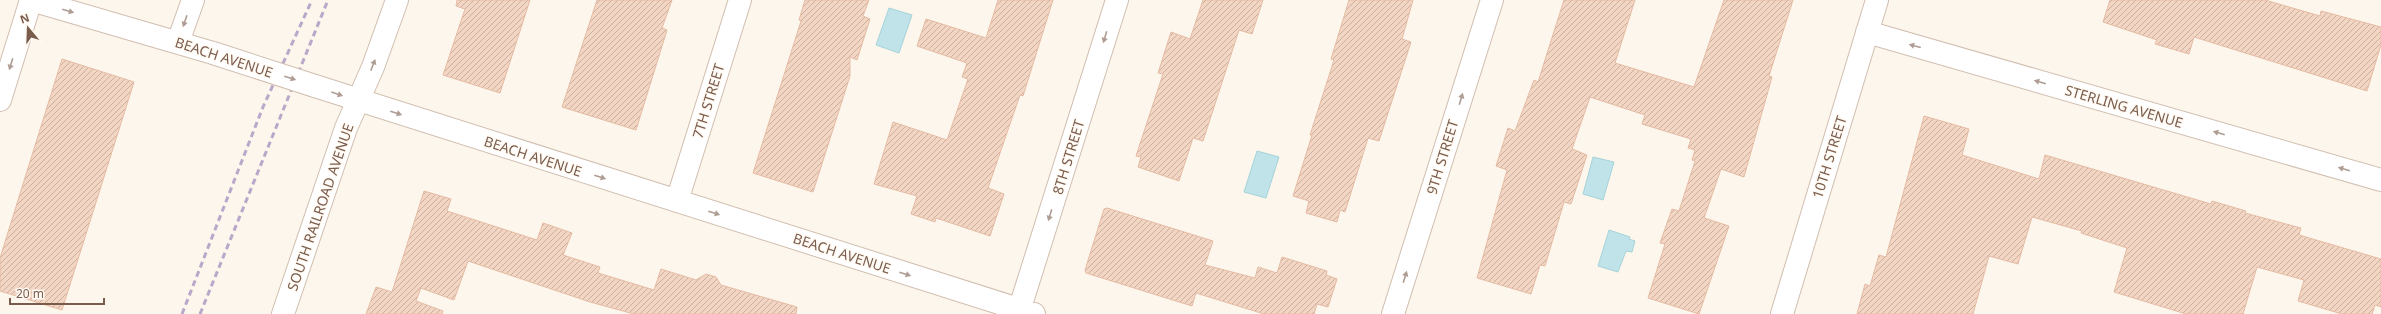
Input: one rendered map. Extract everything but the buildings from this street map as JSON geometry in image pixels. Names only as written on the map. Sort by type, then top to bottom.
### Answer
[{"type":"street","points":[[0,100],[31,0]]},
{"type":"street","name":"BEACH AVENUE","points":[[31,0],[213,53],[1024,313]]},
{"type":"street","points":[[178,42],[193,0]]},
{"type":"street","name":"SOUTH RAILROAD AVENUE","points":[[283,314],[346,128],[359,101],[397,0]]},
{"type":"street","name":"7TH STREET","points":[[677,201],[740,0]]},
{"type":"street","name":"8TH STREET","points":[[1024,313],[1117,0]]},
{"type":"street","name":"9TH STREET","points":[[1393,314],[1492,0]]},
{"type":"street","name":"10TH STREET","points":[[1782,314],[1877,0]]},
{"type":"street","name":"STERLING AVENUE","points":[[1867,32],[2381,180]]},
{"type":"water","points":[[889,8],[912,15],[899,53],[876,45]]},
{"type":"water","points":[[1257,151],[1279,157],[1266,198],[1244,192]]},
{"type":"water","points":[[1593,157],[1614,162],[1603,200],[1583,194]]},
{"type":"water","points":[[1609,230],[1630,237],[1629,239],[1635,241],[1632,252],[1626,251],[1618,272],[1598,266]]},
{"type":"railway","points":[[182,314],[263,107],[312,0]]},
{"type":"railway","points":[[200,314],[328,0]]}]
